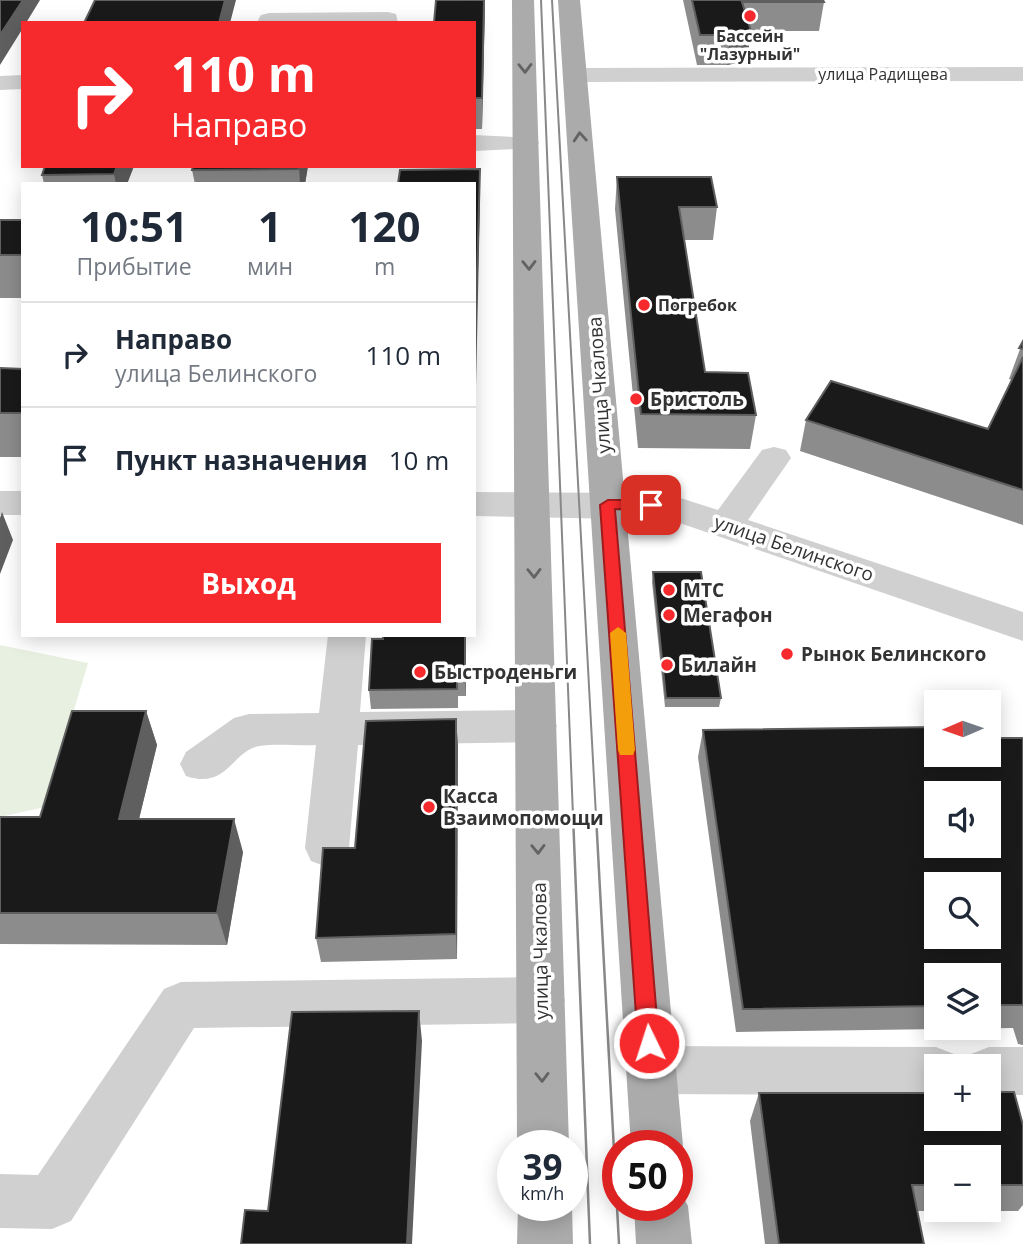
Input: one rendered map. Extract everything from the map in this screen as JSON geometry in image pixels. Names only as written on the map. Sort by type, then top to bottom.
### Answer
[{"type":"main road","name":"улица Чкалова","points":[[523,0],[544,1130]]},
{"type":"main road","name":"улица Чкалова","points":[[569,0],[656,1130]]},
{"type":"main road","points":[[544,1221],[545,1244]]},
{"type":"main road","points":[[662,1221],[664,1244]]},
{"type":"street","points":[[271,14],[388,21]]},
{"type":"street","name":"улица Радищева","points":[[575,75],[1023,74]]},
{"type":"street","points":[[0,83],[21,82]]},
{"type":"street","points":[[476,143],[526,143]]},
{"type":"street","points":[[726,526],[774,458]]},
{"type":"street","points":[[0,503],[21,503]]},
{"type":"street","name":"улица Белинского","points":[[476,504],[663,506],[1023,627]]},
{"type":"street","points":[[327,848],[346,637]]},
{"type":"street","points":[[201,764],[249,730],[536,726]]},
{"type":"street","points":[[0,1201],[52,1202],[181,1005],[541,1000]]},
{"type":"street","points":[[651,1070],[924,1071]]},
{"type":"street","points":[[1001,1071],[1023,1071]]},
{"type":"green space","points":[[0,645],[88,663],[45,807],[0,817]]},
{"type":"building","points":[[0,0],[23,0],[0,35]]},
{"type":"building","points":[[95,0],[225,0],[220,21],[85,21]]},
{"type":"building","points":[[436,0],[484,0],[482,98],[476,98],[476,21],[434,21]]},
{"type":"building","points":[[692,0],[824,2],[742,2],[751,31],[730,35],[700,35]]},
{"type":"building","points":[[44,168],[116,168],[114,174],[42,175]]},
{"type":"building","points":[[192,168],[298,168],[298,169]]},
{"type":"building","points":[[480,169],[476,308],[476,182],[398,182],[400,170]]},
{"type":"building","points":[[617,177],[711,177],[717,207],[679,207],[705,372],[748,373],[756,415],[641,414]]},
{"type":"building","points":[[0,220],[21,220],[21,255],[0,255]]},
{"type":"building","points":[[1023,357],[1023,490],[806,420],[831,381],[988,429]]},
{"type":"building","points":[[0,368],[21,369],[21,413],[0,413]]},
{"type":"building","points":[[653,572],[701,572],[721,698],[666,698]]},
{"type":"building","points":[[465,637],[465,677],[457,677],[457,689],[369,690],[372,639]]},
{"type":"building","points":[[72,711],[146,711],[119,819],[234,819],[217,913],[0,913],[0,817],[40,817]]},
{"type":"building","points":[[456,719],[456,934],[316,938],[323,848],[355,848],[366,721]]},
{"type":"building","points":[[924,727],[924,767],[1001,767],[1001,738],[1023,738],[1023,1005],[1001,1005],[1001,963],[924,963],[924,1006],[743,1009],[703,730]]},
{"type":"building","points":[[419,1011],[407,1244],[241,1244],[245,1210],[268,1211],[292,1012]]},
{"type":"building","points":[[1001,1092],[1014,1092],[1023,1125],[1023,1185],[1001,1185],[1001,1145],[924,1145],[924,1185],[912,1185],[924,1244],[779,1244],[759,1093],[924,1093],[924,1131],[1001,1131]]},
{"type":"tram line","points":[[541,0],[573,816]]},
{"type":"tram line","points":[[552,0],[596,816]]},
{"type":"tram line","points":[[573,815],[590,1244]]},
{"type":"tram line","points":[[596,815],[619,1244]]},
{"type":"slow traffic","points":[[618,633],[626,750]]},
{"type":"place","name":"Бассейн \"Лазурный\"","points":[[750,16]]},
{"type":"place","name":"Погребок","points":[[644,305]]},
{"type":"place","name":"Бристоль","points":[[636,399]]},
{"type":"place","name":"МТС","points":[[669,590]]},
{"type":"place","name":"Мегафон","points":[[669,615]]},
{"type":"place","name":"Рынок Белинского","points":[[787,654]]},
{"type":"place","name":"Билайн","points":[[667,665]]},
{"type":"place","name":"Быстроденьги","points":[[420,672]]},
{"type":"place","name":"Касса Взаимопомощи","points":[[429,807]]},
{"type":"route","points":[[649,1043],[608,505],[651,505]]}]
